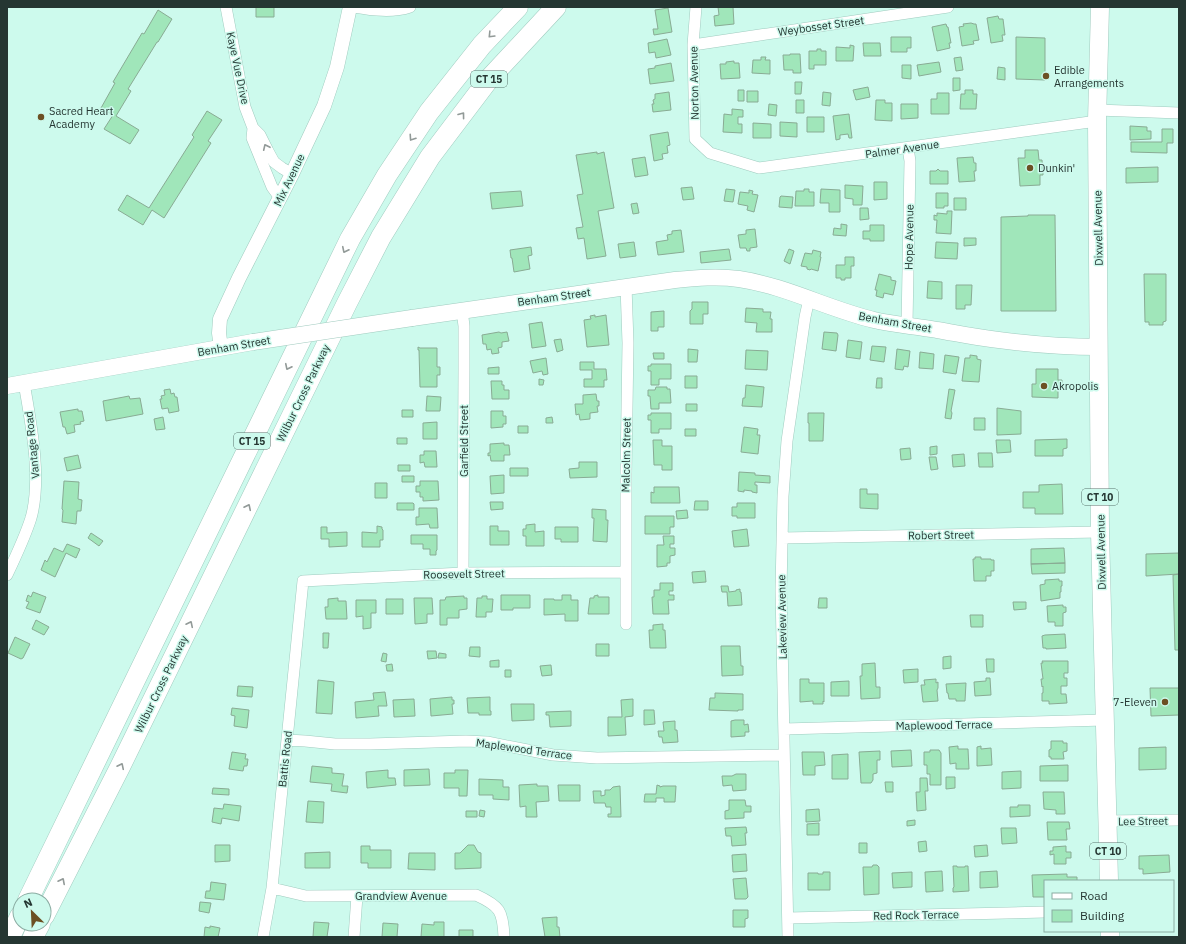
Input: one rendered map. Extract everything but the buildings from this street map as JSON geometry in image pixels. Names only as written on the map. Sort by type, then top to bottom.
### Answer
[{"type":"highway","name":"CT 15","points":[[32,892],[350,240],[387,175],[429,112],[482,44],[518,7]]},
{"type":"highway","name":"Wilbur Cross Parkway","points":[[52,900],[120,767],[347,303],[381,237],[430,157],[484,85],[556,7]]},
{"type":"main road","name":"Dixwell Avenue","points":[[1100,7],[1097,116],[1100,532],[1109,880]]},
{"type":"main road","name":"Benham Street","points":[[7,386],[253,342],[462,310],[626,286],[675,280],[716,278],[757,282],[809,298],[855,315],[875,320],[997,340],[1072,347],[1099,347]]},
{"type":"street","name":"Kaye Vue Drive","points":[[226,7],[241,86],[253,128],[252,138],[272,187],[280,198]]},
{"type":"street","name":"Mix Avenue","points":[[221,348],[219,333],[220,319],[314,128],[337,67],[350,7]]},
{"type":"street","points":[[354,7],[386,11],[400,10],[410,7]]},
{"type":"street","name":"Norton Avenue","points":[[696,7],[693,45],[695,139],[710,153]]},
{"type":"street","name":"Weybosset Street","points":[[693,45],[948,7]]},
{"type":"street","name":"Palmer Avenue","points":[[710,153],[759,168],[908,148],[1097,116],[1179,113]]},
{"type":"street","name":"Kaye Vue Drive","points":[[253,128],[260,135],[274,162],[292,174]]},
{"type":"street","name":"Hope Avenue","points":[[908,148],[910,161],[908,325]]},
{"type":"street","name":"Malcolm Street","points":[[626,286],[628,343],[626,624]]},
{"type":"street","name":"Lakeview Avenue","points":[[788,937],[781,590],[782,538],[787,441],[809,298]]},
{"type":"street","name":"Garfield Street","points":[[462,310],[464,326],[463,573]]},
{"type":"street","name":"Vantage Road","points":[[7,575],[31,516],[36,485],[34,453],[24,383]]},
{"type":"street","name":"Robert Street","points":[[782,538],[1100,532]]},
{"type":"street","name":"Roosevelt Street","points":[[303,581],[463,573],[626,572]]},
{"type":"street","name":"Battis Road","points":[[264,937],[272,888],[303,581]]},
{"type":"street","name":"Maplewood Terrace","points":[[784,729],[1105,720]]},
{"type":"street","name":"Maplewood Terrace","points":[[287,740],[305,740],[335,744],[466,741],[487,742],[553,755],[597,758],[784,755]]},
{"type":"street","name":"Lee Street","points":[[1107,821],[1179,820]]},
{"type":"street","name":"Grandview Avenue","points":[[272,888],[306,896],[476,895],[488,901],[498,909],[503,924],[504,937]]},
{"type":"street","points":[[354,937],[357,896]]},
{"type":"street","name":"Red Rock Terrace","points":[[788,918],[1044,912]]},
{"type":"place","name":"Edible Arrangements","points":[[1046,76]]},
{"type":"place","name":"Sacred Heart Academy","points":[[41,117]]},
{"type":"place","name":"Dunkin'","points":[[1030,168]]},
{"type":"place","name":"Akropolis","points":[[1044,386]]},
{"type":"place","name":"7-Eleven","points":[[1165,702]]}]
